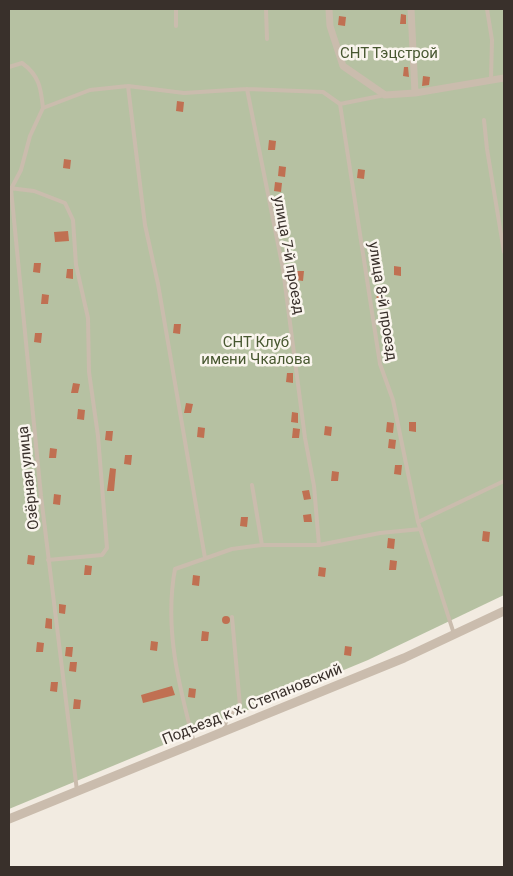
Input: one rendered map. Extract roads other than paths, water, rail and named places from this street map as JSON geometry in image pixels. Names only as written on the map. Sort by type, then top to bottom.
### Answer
[{"type":"street","points":[[329,9],[330,26],[343,66],[385,96],[415,93],[504,78]]},
{"type":"street","points":[[411,9],[415,93]]},
{"type":"street","name":"Подъезд к х. Степановский","points":[[9,819],[404,658],[504,611]]},
{"type":"lane","points":[[176,9],[176,26]]},
{"type":"lane","points":[[266,9],[266,39]]},
{"type":"lane","points":[[487,9],[492,40],[491,79]]},
{"type":"lane","points":[[9,66],[22,63],[34,71],[38,81],[43,108],[90,90],[128,86],[184,93],[247,89],[323,92],[340,104],[385,96]]},
{"type":"lane","points":[[128,86],[144,225],[158,284],[205,558]]},
{"type":"lane","name":"улица 7-й проезд","points":[[247,89],[283,269],[304,438],[314,486],[319,545]]},
{"type":"lane","name":"улица 8-й проезд","points":[[340,104],[380,364],[393,400],[418,522],[454,634]]},
{"type":"lane","name":"Озёрная улица","points":[[43,108],[30,136],[21,170],[10,188],[48,560],[77,791]]},
{"type":"lane","points":[[484,120],[504,252]]},
{"type":"lane","points":[[10,188],[34,191],[65,204],[73,220],[76,265],[88,318],[89,372],[98,436],[107,548],[102,556],[48,560]]},
{"type":"lane","points":[[418,522],[504,481]]},
{"type":"lane","points":[[252,485],[262,544]]},
{"type":"lane","points":[[194,743],[177,679],[171,591],[175,569],[232,549],[262,544],[319,545],[380,532],[421,529]]},
{"type":"lane","points":[[224,730],[227,717],[240,706],[232,618]]},
{"type":"park label","name":"СНТ Тэцстрой","points":[[389,53]]},
{"type":"park label","name":"СНТ Клуб имени Чкалова","points":[[256,350]]}]
